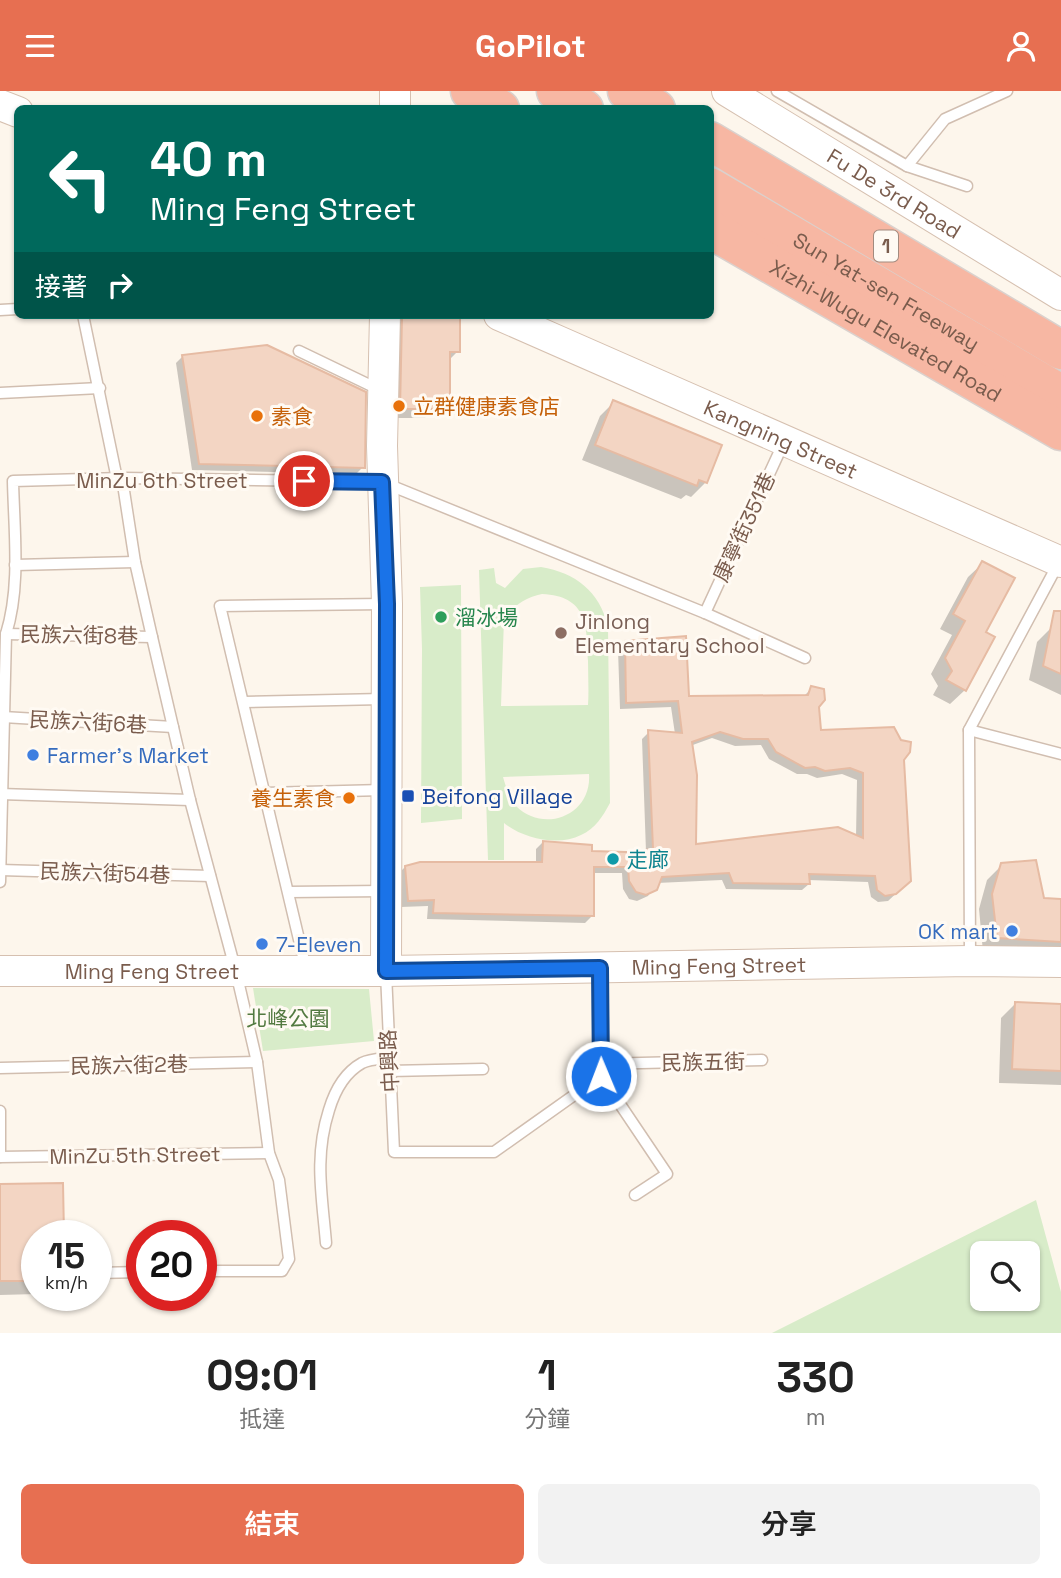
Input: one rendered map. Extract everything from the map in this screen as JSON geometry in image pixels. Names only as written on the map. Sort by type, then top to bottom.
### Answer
[{"type":"highway","points":[[470,91],[493,105]]},
{"type":"highway","points":[[556,91],[578,105]]},
{"type":"highway","points":[[627,91],[650,105]]},
{"type":"highway","name":"Sun Yat-sen Freeway","points":[[714,143],[1061,350]]},
{"type":"highway","name":"Sun Yat-sen Freeway","points":[[714,189],[1061,394]]},
{"type":"highway","name":"Xizhi-Wugu Elevated Road","points":[[714,231],[1061,431]]},
{"type":"street","name":"Fu De 3rd Road","points":[[727,91],[1061,295]]},
{"type":"street","points":[[384,319],[382,482],[387,604],[386,971]]},
{"type":"street","name":"Kangning Street","points":[[508,319],[1060,562]]},
{"type":"street","name":"Ming Feng Street","points":[[0,971],[386,971],[970,961],[1061,962]]},
{"type":"lane","points":[[777,91],[907,166],[967,185]]},
{"type":"lane","points":[[907,166],[945,119],[1007,91]]},
{"type":"lane","points":[[84,319],[152,637],[190,800],[257,1062],[269,1153],[279,1180],[289,1259],[282,1271],[217,1271]]},
{"type":"lane","points":[[299,351],[383,391]]},
{"type":"lane","points":[[0,393],[100,388]]},
{"type":"lane","name":"康寧街351巷","points":[[705,613],[784,441]]},
{"type":"lane","name":"MinZu 6th Street","points":[[0,882],[6,615],[15,565],[13,481],[119,478],[382,482],[705,613],[805,657]]},
{"type":"lane","points":[[15,565],[135,562]]},
{"type":"lane","points":[[970,961],[969,730],[1060,562]]},
{"type":"lane","points":[[306,971],[220,606],[387,604]]},
{"type":"lane","name":"民族六街8巷","points":[[6,633],[152,637]]},
{"type":"lane","points":[[244,702],[386,698]]},
{"type":"lane","name":"民族六街6巷","points":[[2,713],[173,727]]},
{"type":"lane","points":[[969,730],[1061,754]]},
{"type":"lane","points":[[265,793],[386,790]]},
{"type":"lane","points":[[1,794],[190,800]]},
{"type":"lane","name":"民族六街54巷","points":[[0,870],[210,876]]},
{"type":"lane","points":[[289,892],[386,891]]},
{"type":"lane","points":[[600,968],[601,1070],[667,1174],[635,1195]]},
{"type":"lane","name":"中興路","points":[[386,971],[394,1152],[494,1152],[601,1070]]},
{"type":"lane","points":[[327,1243],[318,1165],[321,1132],[333,1097],[346,1074],[365,1062],[388,1058]]},
{"type":"lane","name":"民族五街","points":[[601,1070],[762,1060]]},
{"type":"lane","name":"民族六街2巷","points":[[0,1068],[257,1062]]},
{"type":"lane","points":[[389,1071],[483,1069]]},
{"type":"lane","points":[[0,1111],[0,1157]]},
{"type":"lane","name":"MinZu 5th Street","points":[[0,1157],[269,1153]]},
{"type":"green space","points":[[541,567],[575,579],[592,594],[604,614],[608,626],[610,803],[594,826],[572,839],[530,837],[504,823],[504,860],[488,860],[479,570],[494,568],[496,583],[505,588],[523,569]],"holes":[[[542,594],[568,600],[582,615],[587,636],[588,705],[501,706],[504,619],[520,603]],[[589,774],[588,788],[575,810],[552,819],[540,819],[516,806],[503,777]]]},
{"type":"green space","points":[[461,585],[462,819],[421,823],[420,587]]},
{"type":"green space","name":"北峰公園","points":[[253,988],[369,989],[374,1041],[263,1051]]},
{"type":"green space","points":[[1036,1200],[1061,1292],[1061,1333],[772,1333]]},
{"type":"building","points":[[402,319],[460,319],[460,352],[450,352],[450,397],[436,397],[437,409],[400,409]]},
{"type":"building","points":[[267,345],[366,392],[365,468],[199,464],[182,355]]},
{"type":"building","points":[[613,400],[722,445],[707,483],[699,480],[697,486],[595,445]]},
{"type":"building","points":[[982,561],[1015,578],[986,632],[995,637],[966,691],[946,680],[952,671],[945,658],[965,621],[953,614]]},
{"type":"building","points":[[1054,611],[1061,611],[1061,674],[1043,666]]},
{"type":"building","points":[[686,636],[689,696],[808,695],[811,686],[824,689],[825,700],[819,707],[821,730],[894,727],[901,740],[911,742],[910,752],[904,760],[911,881],[896,894],[885,896],[877,890],[875,876],[809,874],[810,884],[733,883],[729,873],[662,877],[657,890],[646,895],[636,892],[629,881],[628,867],[594,867],[594,916],[433,913],[434,900],[408,901],[405,866],[420,862],[542,862],[543,841],[592,845],[592,851],[627,852],[653,849],[648,730],[682,733],[678,701],[626,703],[625,641]],"holes":[[[720,732],[743,739],[768,739],[776,752],[805,768],[815,767],[825,771],[850,768],[863,773],[863,838],[838,827],[696,844],[697,775],[692,742]]]},
{"type":"building","points":[[1036,860],[1044,898],[1061,899],[1061,942],[997,938],[992,894],[1001,863]]},
{"type":"building","points":[[1015,1002],[1061,1004],[1061,1071],[1012,1069]]},
{"type":"building","points":[[63,1183],[64,1220],[21,1220],[21,1281],[0,1281],[0,1184]]},
{"type":"place","name":"立群健康素食店","points":[[399,406]]},
{"type":"place","name":"素食","points":[[257,416]]},
{"type":"place","name":"溜冰場","points":[[441,617]]},
{"type":"place","name":"Jinlong Elementary School","points":[[561,633]]},
{"type":"place","name":"Farmer's Market","points":[[33,755]]},
{"type":"place","name":"Beifong Village","points":[[408,796]]},
{"type":"place","name":"養生素食","points":[[349,798]]},
{"type":"place","name":"走廊","points":[[613,859]]},
{"type":"place","name":"OK mart","points":[[1012,931]]},
{"type":"place","name":"7-Eleven","points":[[262,944]]},
{"type":"route","points":[[304,481],[382,482],[387,604],[386,971],[600,968],[601,1076]]}]
